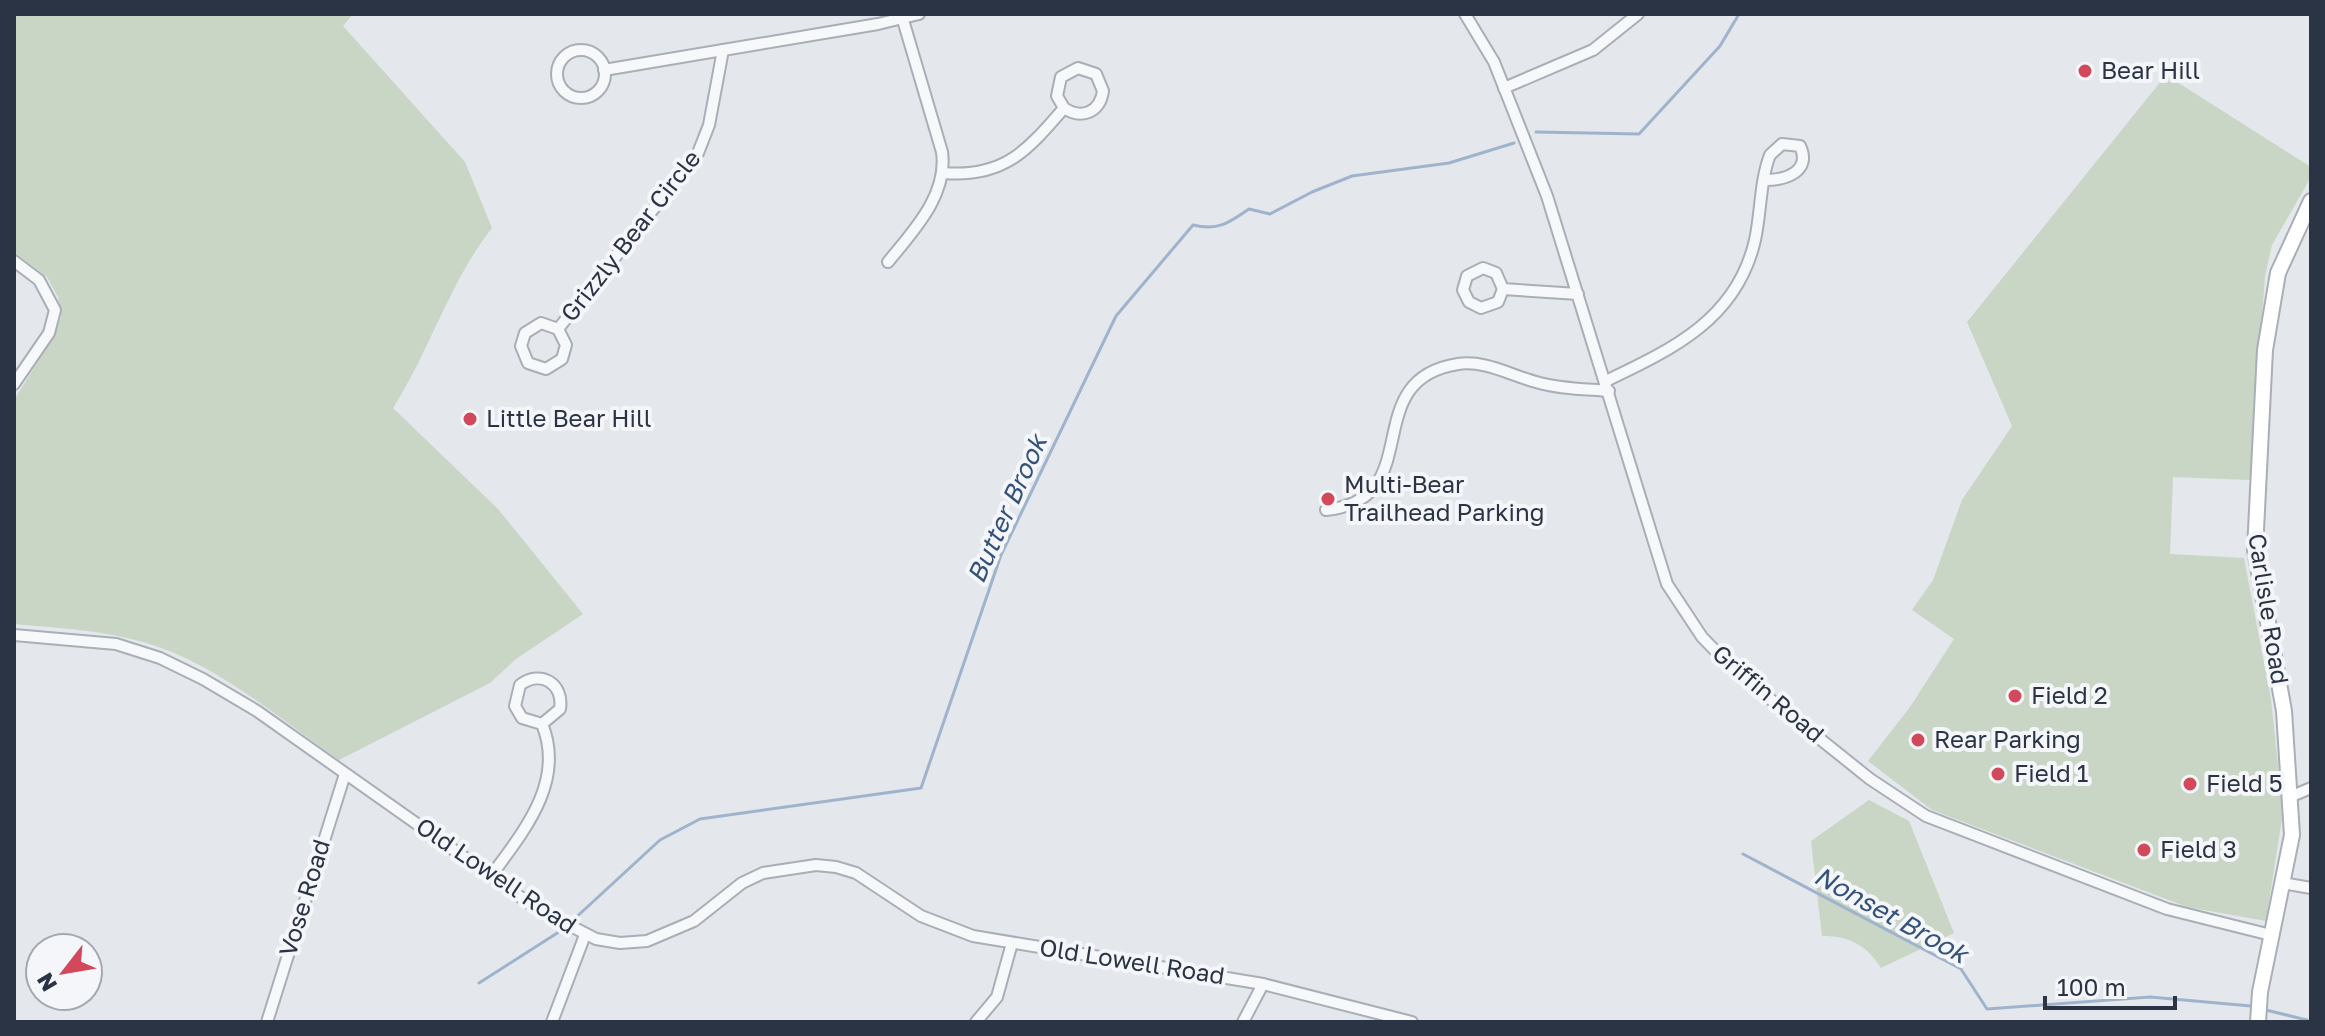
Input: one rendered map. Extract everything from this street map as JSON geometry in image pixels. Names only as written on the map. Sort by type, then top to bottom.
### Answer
[{"type":"main road","name":"Carlisle Road","points":[[2258,1022],[2271,935],[2292,835],[2292,796],[2282,699],[2259,586],[2255,525],[2269,311],[2278,273],[2311,201]]},
{"type":"street","points":[[604,70],[903,20],[919,14]]},
{"type":"street","name":"Griffin Road","points":[[1465,14],[1490,53],[1547,196],[1667,584],[1702,637],[1743,677],[1870,779],[1944,825],[2179,913],[2271,935]]},
{"type":"street","points":[[1504,88],[1593,50],[1638,14]]},
{"type":"street","points":[[888,262],[922,219],[943,173],[942,152],[903,20]]},
{"type":"street","points":[[581,50],[596,56],[604,70],[597,91],[584,97],[569,94],[557,76],[566,55],[581,50]]},
{"type":"street","name":"Grizzly Bear Circle","points":[[558,329],[691,166],[706,134],[723,50]]},
{"type":"street","points":[[1078,68],[1096,74],[1103,91],[1099,105],[1082,114],[1064,108],[1057,96],[1061,77],[1078,68]]},
{"type":"street","points":[[943,173],[974,174],[1008,163],[1027,148],[1064,108]]},
{"type":"street","points":[[1326,510],[1361,500],[1382,480],[1398,409],[1414,386],[1435,372],[1459,364],[1481,365],[1550,386],[1608,386],[1691,337],[1723,308],[1740,283],[1750,256],[1766,180]]},
{"type":"street","points":[[14,261],[39,280],[55,310],[49,333],[14,384]]},
{"type":"street","points":[[1483,268],[1496,273],[1503,289],[1498,302],[1486,308],[1469,302],[1463,290],[1467,276],[1483,268]]},
{"type":"street","points":[[1503,289],[1578,294]]},
{"type":"street","name":"Grizzly Bear Circle","points":[[541,323],[558,329],[566,341],[562,359],[546,369],[528,363],[521,346],[525,333],[541,323]]},
{"type":"street","name":"Old Lowell Road","points":[[14,635],[116,644],[160,658],[231,695],[536,908],[585,935],[620,943],[647,941],[694,921],[742,883],[763,873],[816,865],[856,873],[921,916],[945,927],[1012,943],[1263,984],[1412,1022]]},
{"type":"street","points":[[534,678],[556,686],[561,701],[556,716],[542,724],[528,722],[515,706],[520,685],[534,678]]},
{"type":"street","points":[[491,876],[533,816],[544,789],[550,750],[542,724]]},
{"type":"street","name":"Vose Road","points":[[267,1022],[345,774]]},
{"type":"street","points":[[2292,796],[2311,788]]},
{"type":"street","points":[[2282,883],[2311,888]]},
{"type":"street","points":[[552,1022],[585,935]]},
{"type":"street","points":[[976,1022],[997,997],[1012,943]]},
{"type":"street","points":[[1243,1022],[1263,984]]},
{"type":"green space","points":[[14,14],[353,14],[343,26],[465,162],[492,228],[464,271],[393,408],[498,509],[583,614],[516,659],[490,683],[339,760],[221,677],[170,651],[111,635],[14,624],[14,400],[54,336],[61,317],[58,297],[47,277],[14,252]]},
{"type":"green space","points":[[2166,75],[2311,167],[2311,177],[2272,245],[2265,276],[2250,480],[2173,477],[2170,554],[2244,558],[2271,699],[2283,812],[2266,921],[2187,907],[1932,810],[1868,761],[1910,707],[1954,639],[1912,610],[1933,580],[1962,500],[2012,426],[1967,322]]},
{"type":"green space","points":[[1869,800],[1909,821],[1954,933],[1881,968],[1856,943],[1840,937],[1822,936],[1811,841]]},
{"type":"waterway","name":"Butter Brook","points":[[1536,132],[1639,134],[1720,46],[1739,14]]},
{"type":"waterway","name":"Butter Brook","points":[[571,922],[660,840],[700,819],[921,788],[1001,555],[1116,316],[1193,225],[1209,227],[1223,224],[1249,209],[1270,214],[1352,176],[1449,163],[1514,143]]},
{"type":"waterway","name":"Nonset Brook","points":[[1743,854],[1961,969],[1987,1009],[2150,997],[2251,1006]]},
{"type":"waterway","name":"Butter Brook","points":[[479,983],[562,930]]},
{"type":"waterway","name":"Nonset Brook","points":[[2266,1010],[2311,1021]]},
{"type":"place","name":"Bear Hill","points":[[2085,71]]},
{"type":"place","name":"Little Bear Hill","points":[[470,419]]},
{"type":"place","name":"Multi-Bear Trailhead Parking","points":[[1328,499]]},
{"type":"place","name":"Field 2","points":[[2015,696]]},
{"type":"place","name":"Rear Parking","points":[[1918,740]]},
{"type":"place","name":"Field 1","points":[[1998,774]]},
{"type":"place","name":"Field 5","points":[[2190,784]]},
{"type":"place","name":"Field 3","points":[[2144,850]]}]
